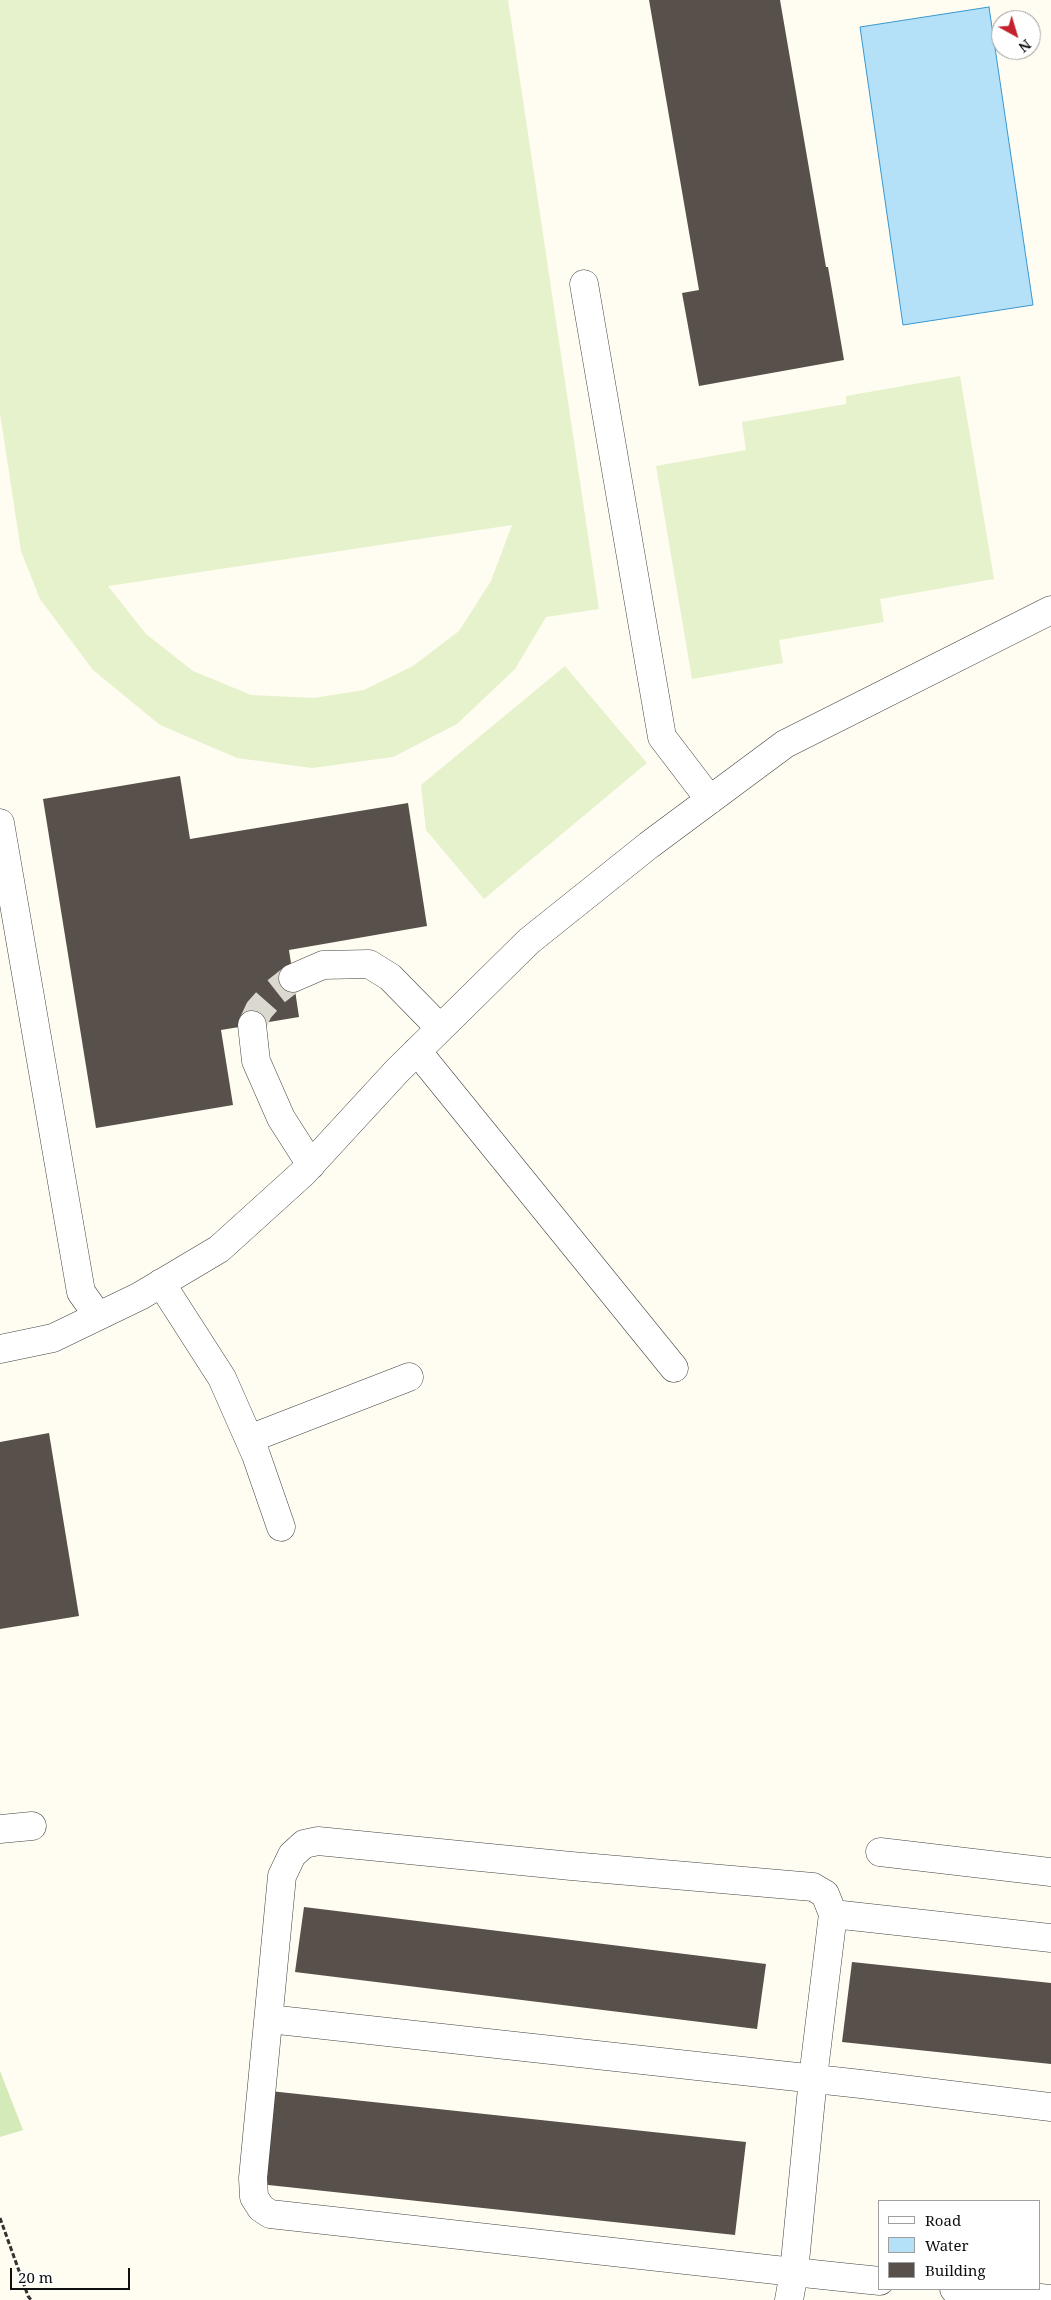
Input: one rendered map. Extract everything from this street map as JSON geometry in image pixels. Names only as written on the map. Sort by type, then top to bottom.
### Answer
[{"type":"lane","points":[[584,284],[662,737],[710,800]]},
{"type":"lane","points":[[0,1349],[53,1338],[140,1296],[219,1248],[311,1165],[440,1028],[529,941],[649,845],[785,744],[1051,610]]},
{"type":"lane","points":[[0,823],[81,1292],[98,1316]]},
{"type":"lane","points":[[293,978],[323,965],[369,964],[390,977],[440,1028]]},
{"type":"lane","points":[[252,1025],[256,1061],[281,1118],[311,1165]]},
{"type":"lane","points":[[417,1052],[674,1368]]},
{"type":"lane","points":[[161,1284],[222,1378],[249,1439],[281,1527]]},
{"type":"lane","points":[[249,1439],[408,1376]]},
{"type":"lane","points":[[0,1829],[32,1826]]},
{"type":"lane","points":[[789,2300],[794,2272],[813,2078],[833,1914],[825,1894],[813,1887],[318,1841],[304,1844],[292,1855],[282,1876],[253,2178],[254,2197],[260,2208],[270,2214],[794,2272],[878,2281]]},
{"type":"lane","points":[[880,1852],[1051,1872]]},
{"type":"lane","points":[[833,1914],[1051,1938]]},
{"type":"lane","points":[[269,2019],[813,2078],[1051,2107]]},
{"type":"lane","points":[[964,2290],[1051,2299]]},
{"type":"path","points":[[0,2218],[31,2300]]},
{"type":"green space","points":[[0,0],[508,0],[599,609],[546,617],[515,669],[457,724],[393,757],[312,768],[237,758],[160,725],[93,670],[40,599],[21,551],[0,413]],"holes":[[[512,525],[491,581],[459,631],[413,666],[364,690],[314,698],[251,695],[193,671],[146,634],[108,586]]]},
{"type":"green space","points":[[960,376],[994,579],[880,599],[884,622],[779,640],[783,663],[692,679],[656,466],[746,450],[742,422],[846,404],[846,396]]},
{"type":"green space","points":[[565,666],[647,763],[484,899],[426,830],[421,785]]},
{"type":"green space","points":[[0,2071],[23,2130],[0,2137]]},
{"type":"water","points":[[989,7],[991,60],[997,60],[1033,305],[903,325],[860,27]]},
{"type":"building","points":[[649,0],[780,0],[844,360],[699,386],[682,293],[699,290]]},
{"type":"building","points":[[180,776],[190,839],[408,803],[427,926],[289,950],[299,1017],[221,1030],[233,1105],[96,1128],[43,799]]},
{"type":"building","points":[[49,1433],[79,1616],[0,1629],[0,1442]]},
{"type":"building","points":[[304,1907],[766,1964],[757,2029],[295,1972]]},
{"type":"building","points":[[852,1962],[1051,1983],[1051,2064],[842,2042]]},
{"type":"building","points":[[270,2091],[746,2142],[735,2235],[259,2184]]},
{"type":"tunnel","points":[[252,1025],[259,1010],[274,993],[293,978]]}]
